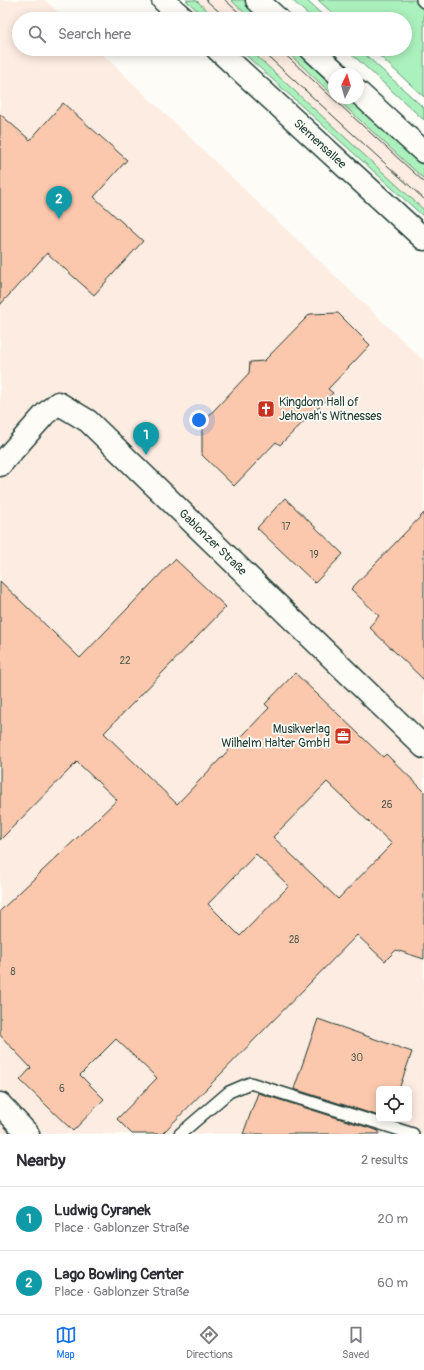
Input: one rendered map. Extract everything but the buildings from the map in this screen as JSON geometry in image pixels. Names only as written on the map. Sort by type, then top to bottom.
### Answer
[{"type":"street","points":[[163,0],[176,12]]},
{"type":"street","points":[[257,0],[270,12]]},
{"type":"street","name":"Siemensallee","points":[[224,56],[424,239]]},
{"type":"street","points":[[318,56],[331,68]]},
{"type":"street","points":[[364,97],[424,152]]},
{"type":"street","name":"Gablonzer Straße","points":[[0,464],[45,414],[58,403],[88,421],[424,747]]},
{"type":"street","points":[[0,1104],[28,1134]]},
{"type":"lane","points":[[180,1134],[229,1092],[250,1083],[413,1134]]},
{"type":"shaded area","points":[[0,0],[45,0],[58,12],[12,12],[12,56],[104,56],[424,361],[424,1134],[0,1134]]},
{"type":"shaded area","points":[[196,0],[231,0],[244,12],[209,12]]},
{"type":"shaded area","points":[[257,56],[291,56],[328,90],[328,104],[343,104],[424,179],[424,210]]},
{"type":"green space","points":[[186,0],[196,0],[209,12],[199,12]]},
{"type":"green space","points":[[231,0],[244,0],[257,12],[244,12]]},
{"type":"green space","points":[[292,0],[306,0],[319,12],[305,12]]},
{"type":"green space","points":[[318,0],[415,0],[424,9],[424,97],[380,56],[412,56],[412,12],[331,12]]},
{"type":"green space","points":[[247,56],[257,56],[424,210],[424,217]]},
{"type":"green space","points":[[291,56],[305,56],[328,77],[328,90]]},
{"type":"green space","points":[[354,56],[367,56],[424,108],[424,120]]},
{"type":"green space","points":[[343,104],[358,104],[424,165],[424,179]]},
{"type":"tram line","points":[[206,0],[219,12]]},
{"type":"tram line","points":[[225,0],[238,12]]},
{"type":"tram line","points":[[268,56],[424,199]]},
{"type":"tram line","points":[[287,56],[424,182]]},
{"type":"place","name":"Lago Bowling Center","points":[[59,219]]},
{"type":"place","name":"Kingdom Hall of Jehovah's Witnesses","points":[[266,409]]},
{"type":"place","name":"Ludwig Cyranek","points":[[146,455]]},
{"type":"place","name":"Musikverlag Wilhelm Halter GmbH","points":[[343,736]]}]
